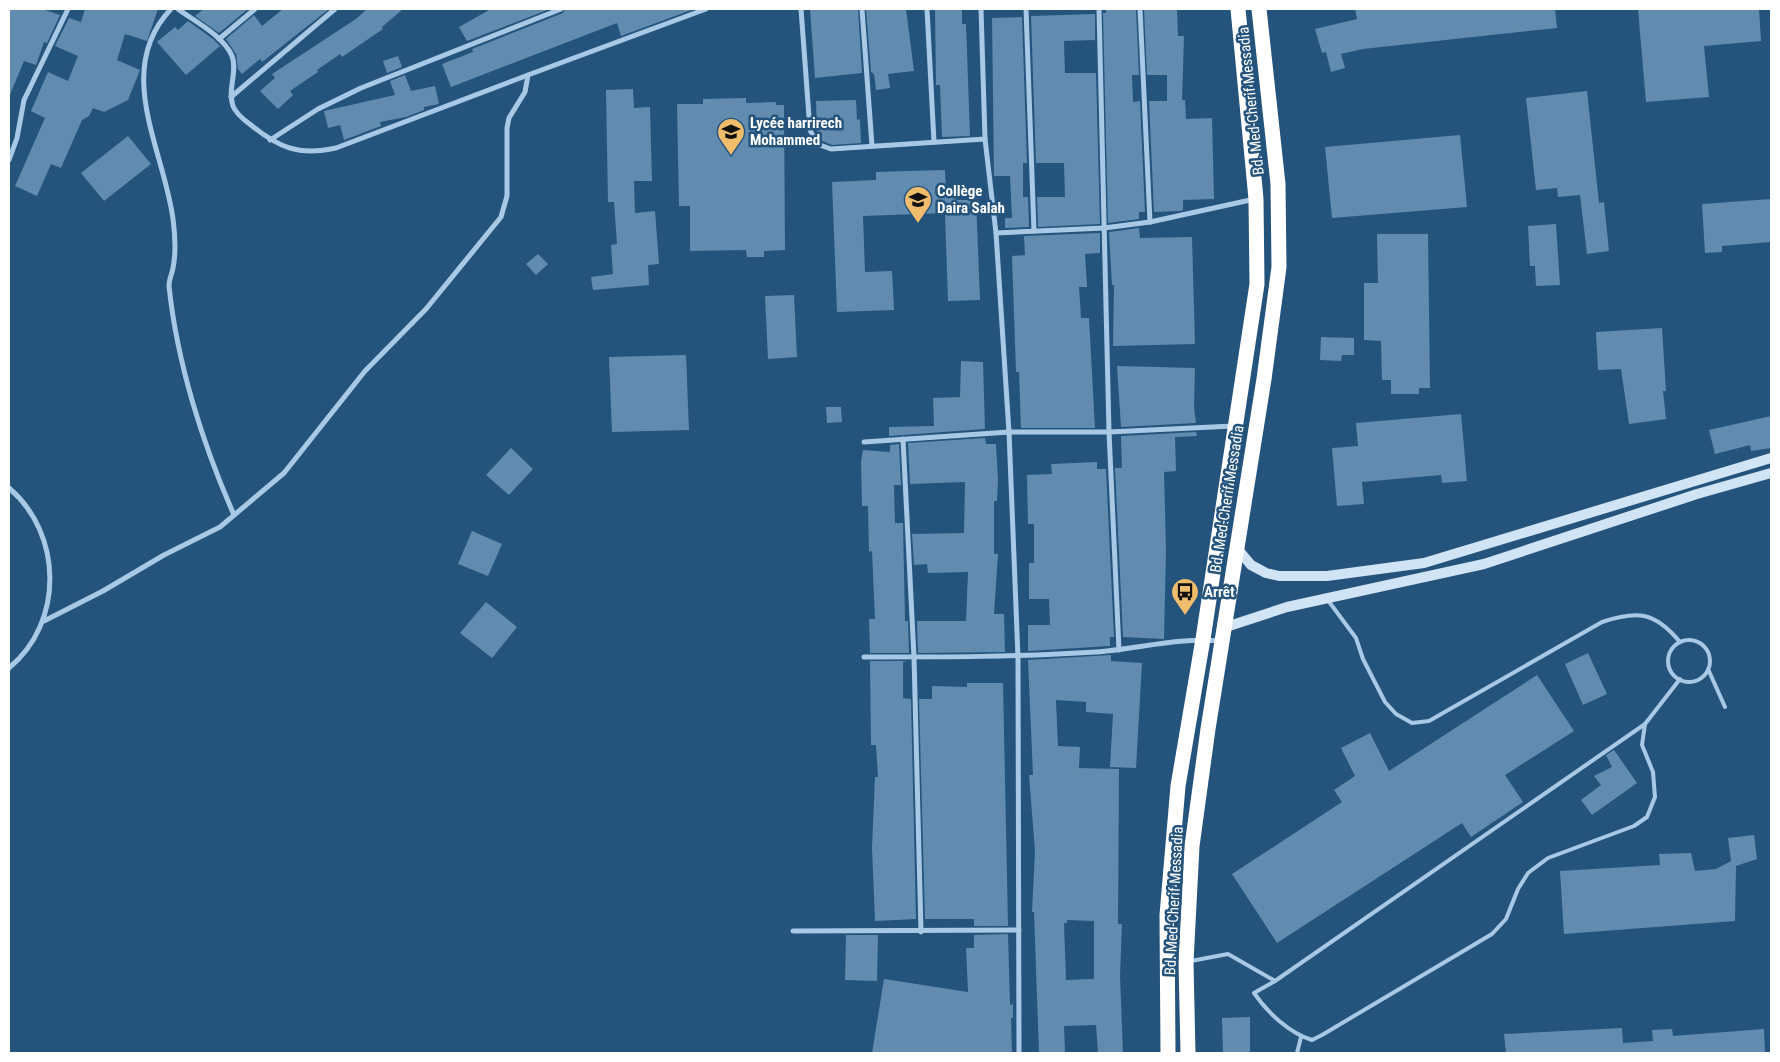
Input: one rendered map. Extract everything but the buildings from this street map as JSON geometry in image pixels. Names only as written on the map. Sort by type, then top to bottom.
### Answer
[{"type":"highway","name":"Bd. Med-Cherif Messadia","points":[[1168,1053],[1167,915],[1171,846],[1178,786],[1203,639],[1256,284],[1256,199],[1238,9]]},
{"type":"highway","name":"Bd. Med-Cherif Messadia","points":[[1188,1053],[1186,962],[1192,846],[1208,729],[1225,634],[1236,547],[1266,370],[1279,267],[1278,184],[1259,9]]},
{"type":"street","points":[[9,160],[17,138],[24,100],[68,9]]},
{"type":"street","points":[[171,9],[160,21],[151,37],[144,81],[146,114],[170,199],[174,254],[169,284],[179,353],[208,452],[234,515]]},
{"type":"street","points":[[178,9],[219,40],[232,56],[231,97],[237,114],[270,140],[287,148],[307,152],[336,148],[706,9]]},
{"type":"street","points":[[219,40],[255,9]]},
{"type":"street","points":[[231,97],[335,9]]},
{"type":"street","points":[[270,140],[318,109],[361,88],[561,9]]},
{"type":"street","points":[[801,9],[810,130],[813,140],[823,148],[986,139]]},
{"type":"street","points":[[862,9],[872,146]]},
{"type":"street","points":[[926,9],[934,142]]},
{"type":"street","points":[[981,9],[986,139],[996,233],[1009,432],[1018,657],[1019,1053]]},
{"type":"street","points":[[1026,9],[1034,231]]},
{"type":"street","points":[[1099,9],[1109,432],[1119,650]]},
{"type":"street","points":[[1140,9],[1150,222]]},
{"type":"street","points":[[44,621],[103,591],[164,554],[220,527],[284,473],[365,371],[426,309],[501,217],[507,196],[507,128],[509,118],[526,92],[528,75]]},
{"type":"street","points":[[9,136],[17,138]]},
{"type":"street","points":[[996,233],[1104,228],[1150,222],[1256,199]]},
{"type":"street","points":[[864,442],[1009,432],[1109,432],[1236,426]]},
{"type":"street","points":[[903,439],[914,657],[921,932]]},
{"type":"street","points":[[1236,547],[1251,565],[1266,573],[1289,577],[1327,576],[1424,563],[1771,458]]},
{"type":"street","points":[[864,657],[1018,657],[1119,650],[1203,639],[1225,634],[1287,607],[1484,564],[1697,494],[1771,473]]},
{"type":"street","points":[[9,488],[27,507],[36,521],[47,548],[49,590],[44,621],[34,641],[9,668]]},
{"type":"street","points":[[793,931],[921,932],[1018,930]]},
{"type":"lane","points":[[1328,599],[1356,638],[1363,659],[1385,702],[1396,714],[1412,723],[1429,721],[1602,622],[1627,615],[1652,618],[1666,625],[1680,642]]},
{"type":"lane","points":[[1697,641],[1704,645],[1711,661],[1708,670],[1696,680],[1688,682],[1680,679],[1672,673],[1669,665],[1669,656],[1673,647],[1680,642],[1697,641]]},
{"type":"lane","points":[[1708,670],[1725,707]]},
{"type":"lane","points":[[1645,724],[1642,745],[1653,772],[1655,796],[1647,817],[1634,826],[1548,858],[1528,873],[1518,889],[1506,919],[1492,934],[1312,1040],[1301,1037],[1266,1010],[1254,993],[1275,982],[1645,724],[1680,679]]},
{"type":"lane","points":[[1186,962],[1228,954],[1275,982]]},
{"type":"lane","points":[[1296,1053],[1301,1037]]},
{"type":"place","name":"Lycée harrirech Mohammed","points":[[731,156]]},
{"type":"place","name":"Collège Daira Salah","points":[[918,224]]},
{"type":"place","name":"Arrêt","points":[[1185,616]]}]
